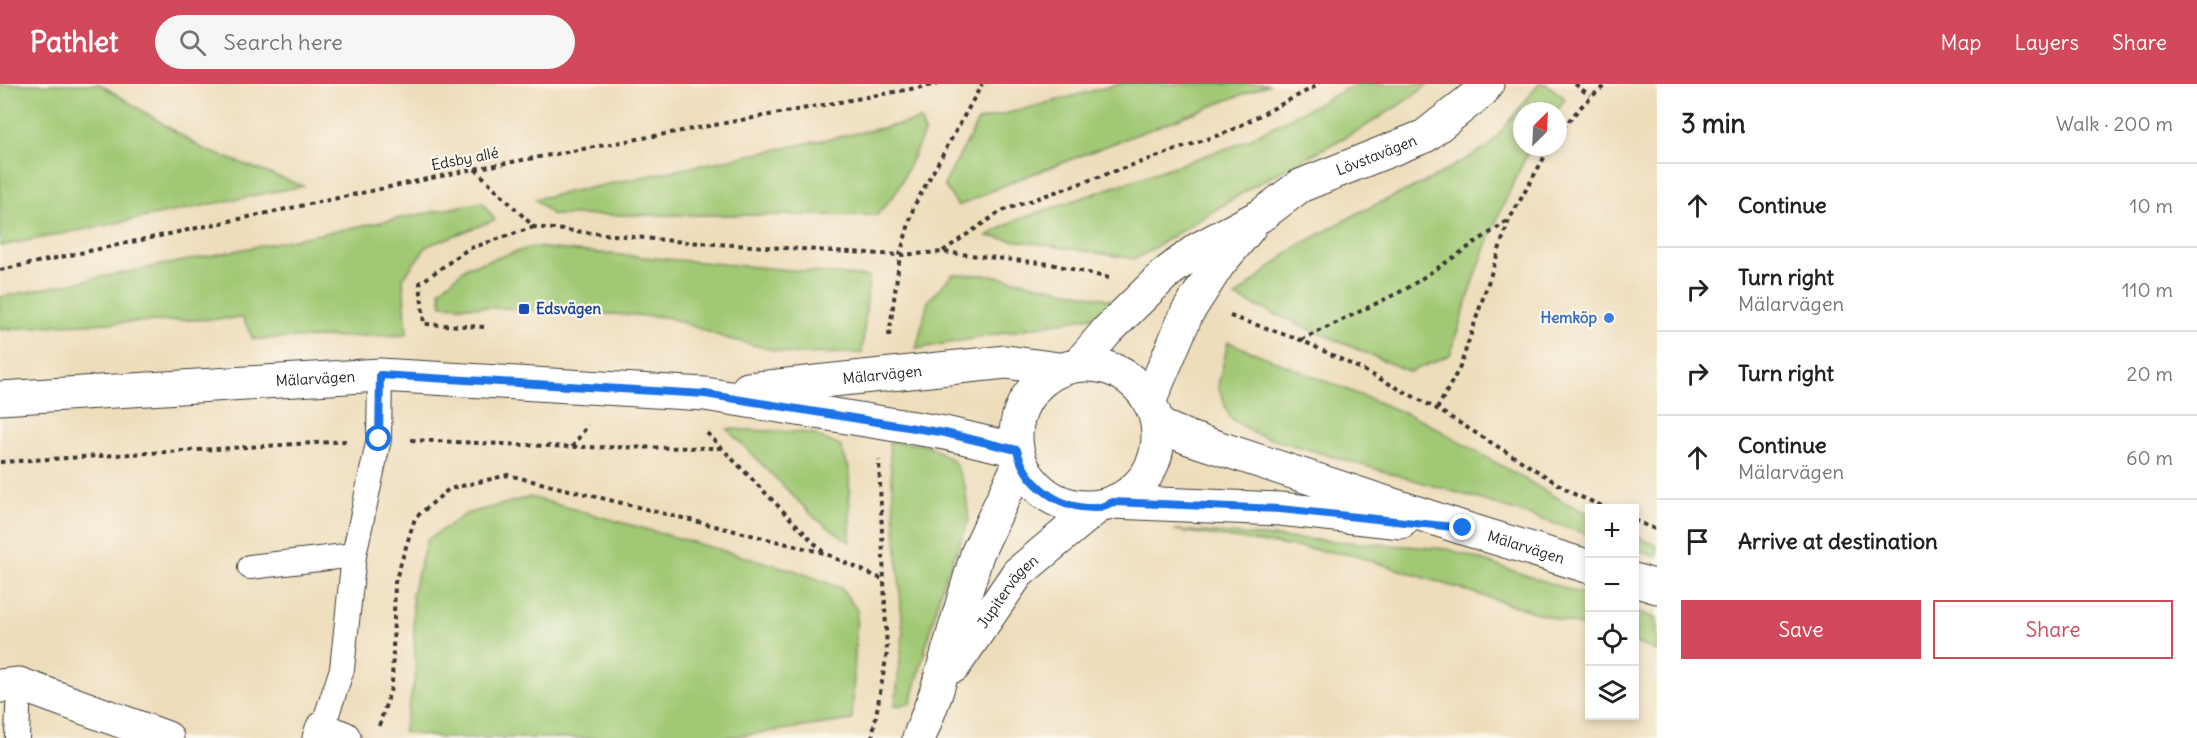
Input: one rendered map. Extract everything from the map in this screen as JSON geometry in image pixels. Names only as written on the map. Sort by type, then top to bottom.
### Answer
[{"type":"main road","name":"Lövstavägen","points":[[1069,367],[1164,275],[1198,249],[1260,216],[1300,186],[1425,136],[1482,91],[1487,84]]},
{"type":"main road","name":"Lövstavägen","points":[[1154,413],[1187,313],[1218,265],[1260,216]]},
{"type":"main road","name":"Mälarvägen","points":[[705,394],[1006,362],[1069,367]]},
{"type":"main road","points":[[1069,367],[1099,367],[1116,372],[1132,381],[1143,391],[1154,413],[1158,440],[1154,457],[1143,476],[1130,491],[1105,505],[1065,503],[1047,493],[1032,481],[1018,456],[1017,435],[1026,400],[1035,386],[1046,376],[1069,367]]},
{"type":"main road","name":"Mälarvägen","points":[[0,398],[380,375],[705,394],[945,433],[1018,456]]},
{"type":"main road","name":"Mälarvägen","points":[[1154,413],[1189,438],[1585,565]]},
{"type":"main road","name":"Jupitervägen","points":[[919,738],[936,693],[978,554],[1018,456]]},
{"type":"main road","name":"Mälarvägen","points":[[1105,505],[1280,509],[1463,528]]},
{"type":"main road","name":"Jupitervägen","points":[[936,693],[1018,573],[1105,505]]},
{"type":"main road","points":[[1639,581],[1657,587]]},
{"type":"main road","points":[[9,685],[166,738]]},
{"type":"lane","points":[[328,735],[342,669],[354,555],[379,439],[380,375]]},
{"type":"lane","points":[[250,567],[354,555]]},
{"type":"lane","points":[[9,685],[17,738]]},
{"type":"path","name":"Edsby allé","points":[[0,270],[474,169],[938,84]]},
{"type":"path","points":[[888,343],[900,255],[914,206],[982,84]]},
{"type":"path","points":[[943,252],[1001,211],[1230,131],[1320,84]]},
{"type":"path","points":[[1575,84],[1590,96]]},
{"type":"path","points":[[1567,123],[1590,96],[1607,84]]},
{"type":"path","points":[[1437,409],[1460,367],[1509,220],[1545,156]]},
{"type":"path","points":[[474,169],[534,227]]},
{"type":"path","points":[[1301,340],[1406,289],[1509,220]]},
{"type":"path","points":[[484,327],[424,324],[420,284],[468,249],[534,227],[684,242],[900,255],[943,252],[1051,264],[1121,280]]},
{"type":"path","points":[[1225,314],[1301,340],[1437,409],[1576,495],[1597,504]]},
{"type":"path","points":[[572,447],[592,420]]},
{"type":"path","points":[[701,426],[824,553]]},
{"type":"path","points":[[872,738],[887,653],[879,457]]},
{"type":"path","points":[[378,727],[392,685],[395,582],[415,518],[449,489],[508,475],[824,553],[884,580]]},
{"type":"path","points":[[1639,522],[1657,530]]},
{"type":"green space","points":[[0,84],[100,84],[203,149],[303,186],[0,246]]},
{"type":"green space","points":[[1119,84],[1270,84],[1014,181],[958,206],[944,185],[978,121]]},
{"type":"green space","points":[[1356,84],[1428,84],[1415,95],[1364,127],[1252,187],[1136,259],[987,236],[1014,221],[1239,144]]},
{"type":"green space","points":[[1539,84],[1547,84],[1565,99],[1563,102],[1524,102]]},
{"type":"green space","points":[[1513,116],[1513,156],[1527,156],[1490,236],[1450,355],[1410,372],[1235,297],[1294,248],[1360,212],[1429,180],[1489,146]]},
{"type":"green space","points":[[921,120],[924,133],[897,191],[877,215],[552,215],[535,199]]},
{"type":"green space","points":[[482,202],[495,220],[427,246],[403,278],[407,335],[253,339],[243,318],[58,325],[0,330],[0,297]]},
{"type":"green space","points":[[532,247],[869,277],[862,353],[790,354],[725,338],[667,317],[442,305],[440,290],[467,267]]},
{"type":"green space","points":[[953,274],[990,275],[1112,300],[1101,315],[916,349],[928,301]]},
{"type":"green space","points":[[1228,342],[1422,420],[1585,512],[1585,534],[1479,499],[1255,434],[1230,418],[1218,386]]},
{"type":"green space","points":[[727,429],[811,433],[840,446],[849,468],[850,542],[815,518]]},
{"type":"green space","points":[[889,442],[928,445],[953,460],[965,486],[969,521],[943,583],[911,703],[895,706],[903,634]]},
{"type":"green space","points":[[530,497],[796,571],[841,588],[857,610],[852,720],[723,738],[442,738],[403,732],[416,674],[412,594],[427,540],[466,514]]},
{"type":"green space","points":[[1174,530],[1448,549],[1585,595],[1585,628],[1352,555]]},
{"type":"green space","points":[[1639,537],[1657,546],[1657,557],[1639,551]]},
{"type":"green space","points":[[1639,612],[1657,619],[1657,651],[1639,644]]},
{"type":"place","name":"Edsvägen","points":[[524,309]]},
{"type":"place","name":"Hemköp","points":[[1609,318]]},
{"type":"route","points":[[379,439],[380,375],[705,394],[945,433],[1017,450],[1020,462],[1032,481],[1065,503],[1096,508],[1113,502],[1280,509],[1463,528]]}]
